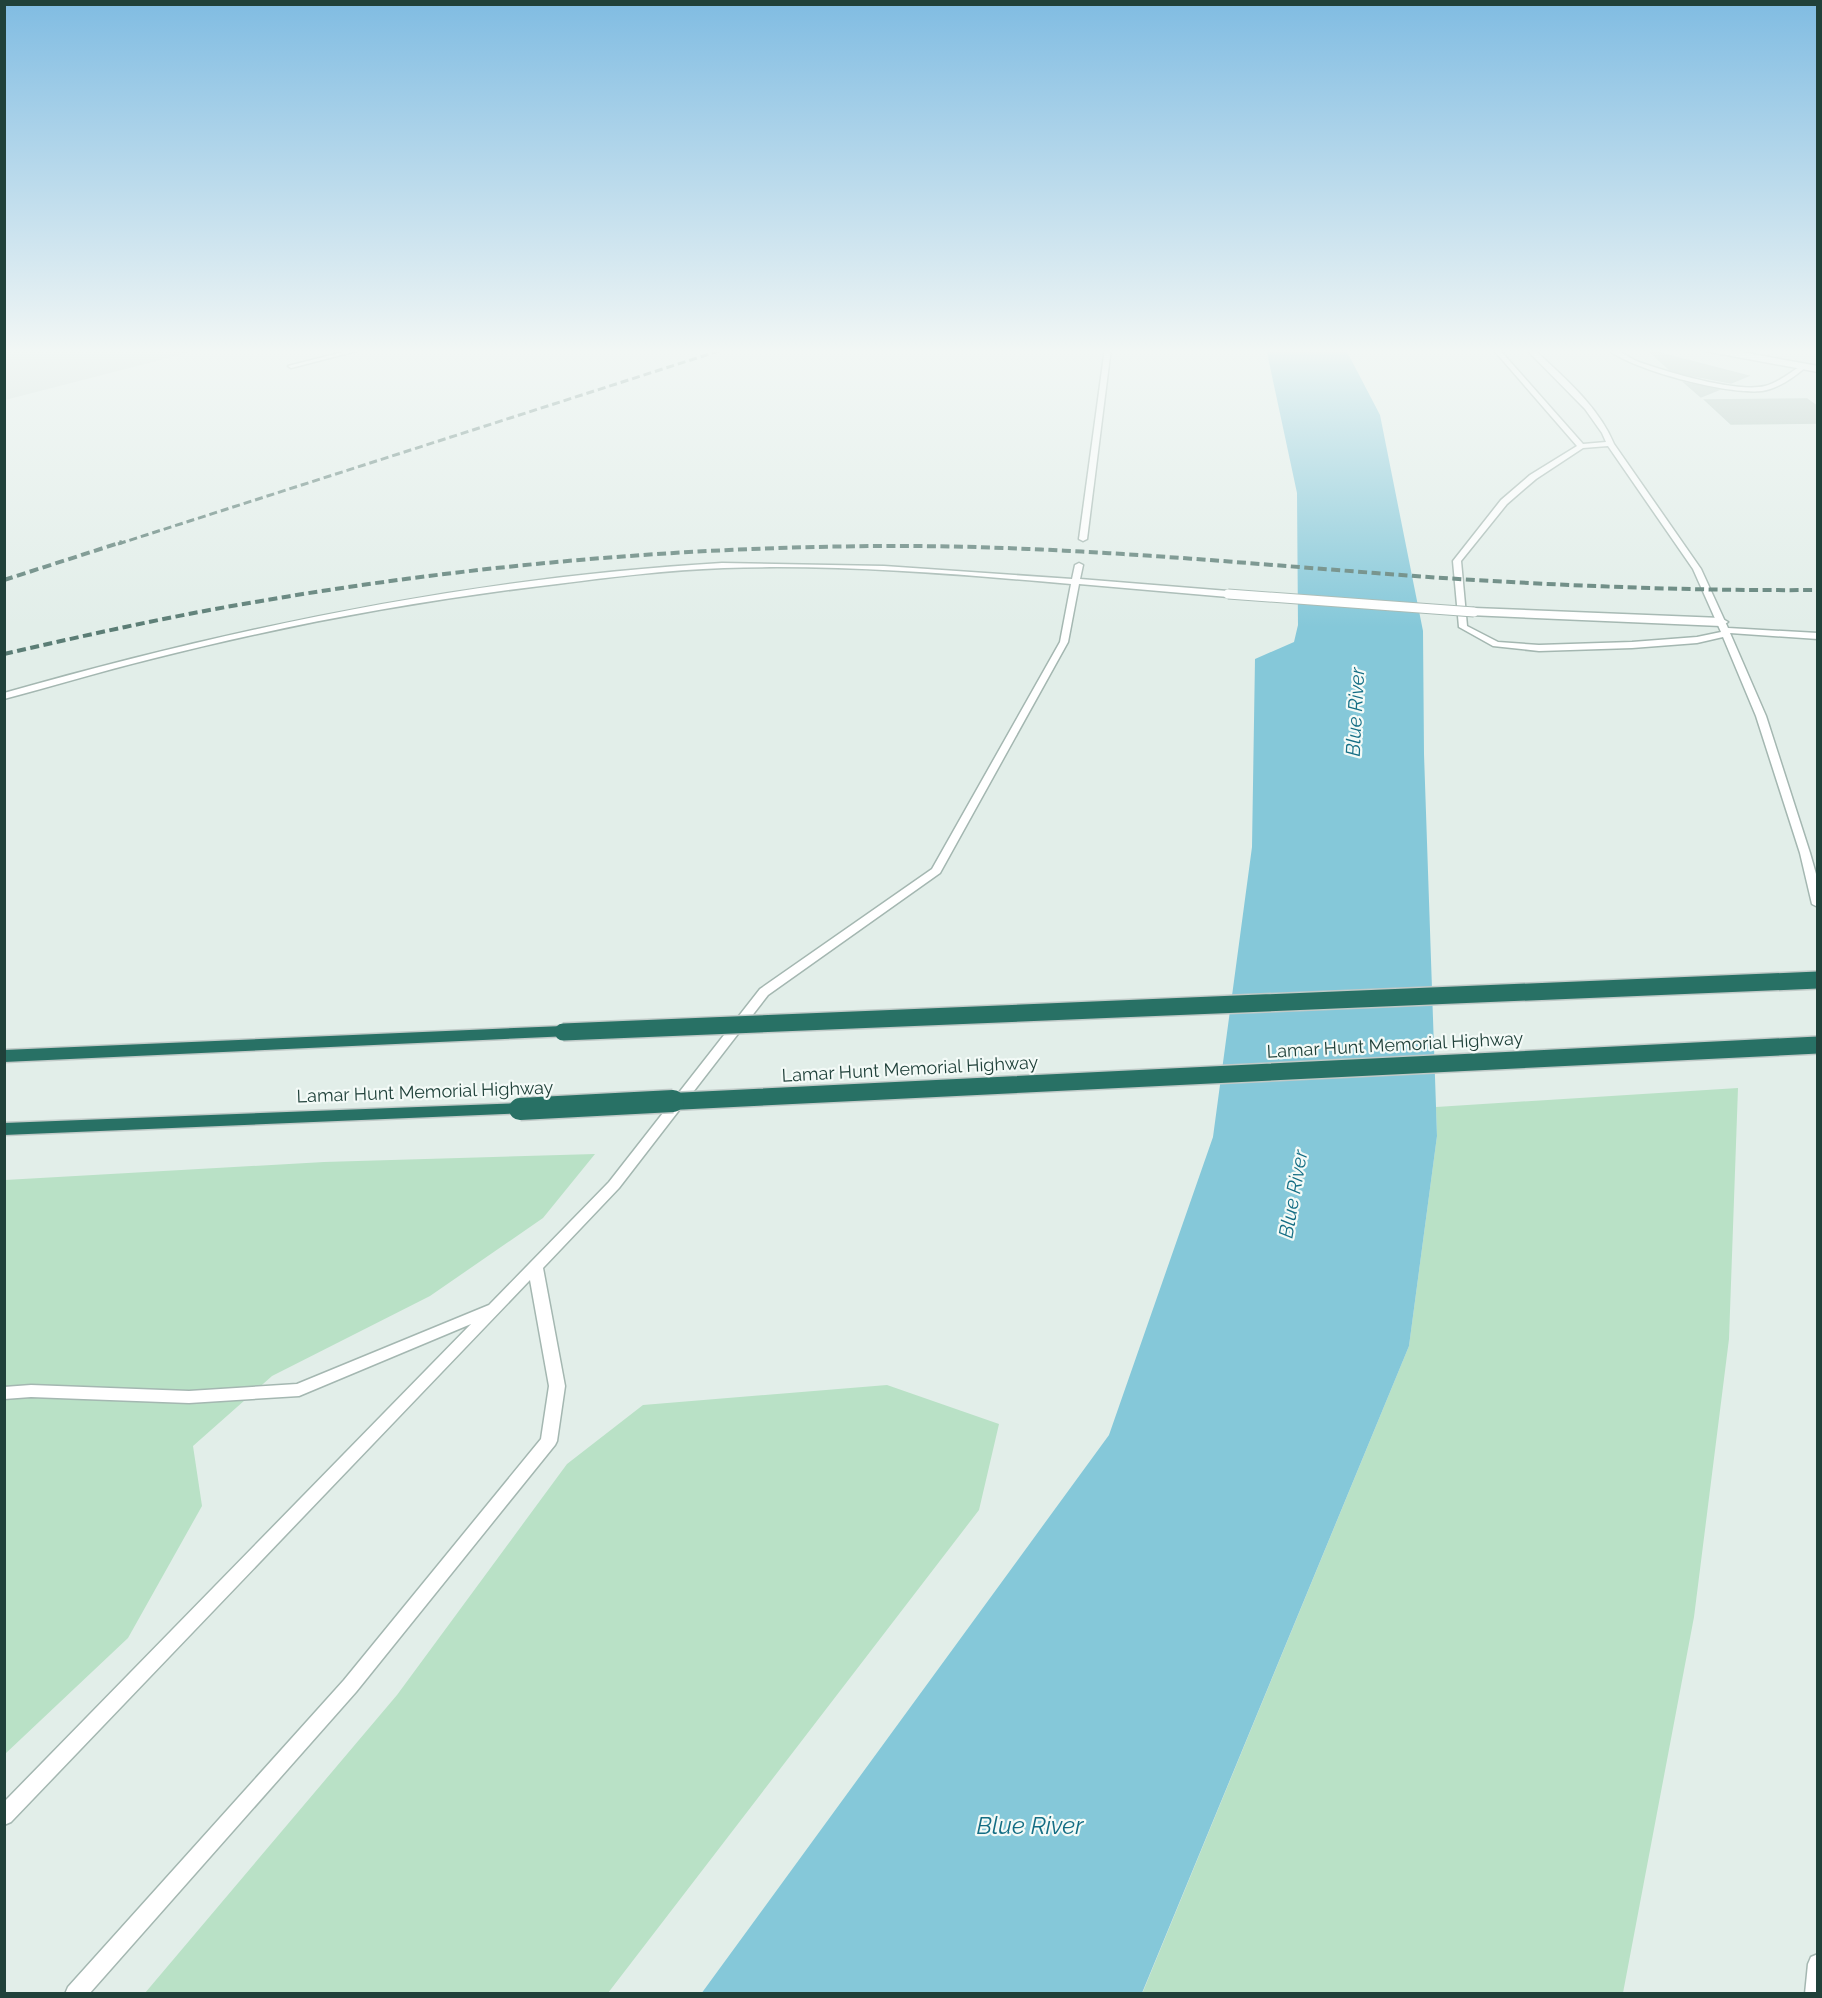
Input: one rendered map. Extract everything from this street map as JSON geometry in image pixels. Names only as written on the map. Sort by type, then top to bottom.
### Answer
[{"type":"highway","points":[[4,1056],[1818,980]]},
{"type":"highway","name":"Lamar Hunt Memorial Highway","points":[[4,1129],[520,1109],[1818,1045]]},
{"type":"street","points":[[1474,612],[1724,628]]},
{"type":"lane","points":[[1083,539],[1094,441]]},
{"type":"lane","points":[[1577,441],[1581,446]]},
{"type":"lane","points":[[1818,636],[1724,628],[1697,640],[1632,645],[1539,648],[1496,644],[1463,627],[1457,561],[1504,502],[1533,477],[1581,446],[1610,444],[1697,569],[1724,628],[1761,716],[1805,853],[1818,904]]},
{"type":"lane","points":[[4,696],[86,672],[261,630],[400,603],[555,581],[656,571],[766,565],[875,568],[1474,612]]},
{"type":"lane","points":[[4,1816],[614,1185],[764,992],[936,871],[1064,642],[1078,565]]},
{"type":"lane","points":[[75,1994],[350,1686],[549,1441],[557,1386],[536,1266]]},
{"type":"lane","points":[[4,1393],[31,1391],[189,1397],[299,1390],[496,1307]]},
{"type":"lane","points":[[1815,1994],[1818,1964]]},
{"type":"green space","points":[[1738,1088],[1729,1339],[1694,1617],[1623,1993],[1142,1994],[1409,1346],[1437,1136],[1436,1107]]},
{"type":"green space","points":[[595,1154],[543,1218],[430,1296],[272,1376],[193,1446],[202,1506],[128,1638],[5,1754],[5,1180],[324,1162]]},
{"type":"green space","points":[[887,1385],[999,1424],[979,1510],[608,1993],[145,1993],[397,1695],[567,1464],[643,1405]]},
{"type":"water","name":"Blue River","points":[[1286,441],[1385,441],[1423,631],[1424,754],[1437,1136],[1409,1346],[1142,1993],[701,1994],[1109,1435],[1213,1137],[1252,847],[1255,659],[1294,642],[1298,625],[1297,493]]},
{"type":"railway","points":[[118,544],[438,441]]},
{"type":"railway","points":[[4,580],[122,542]]},
{"type":"railway","points":[[4,654],[224,607],[412,578],[569,561],[805,547],[1024,549],[1537,583],[1677,589],[1818,590]]}]
